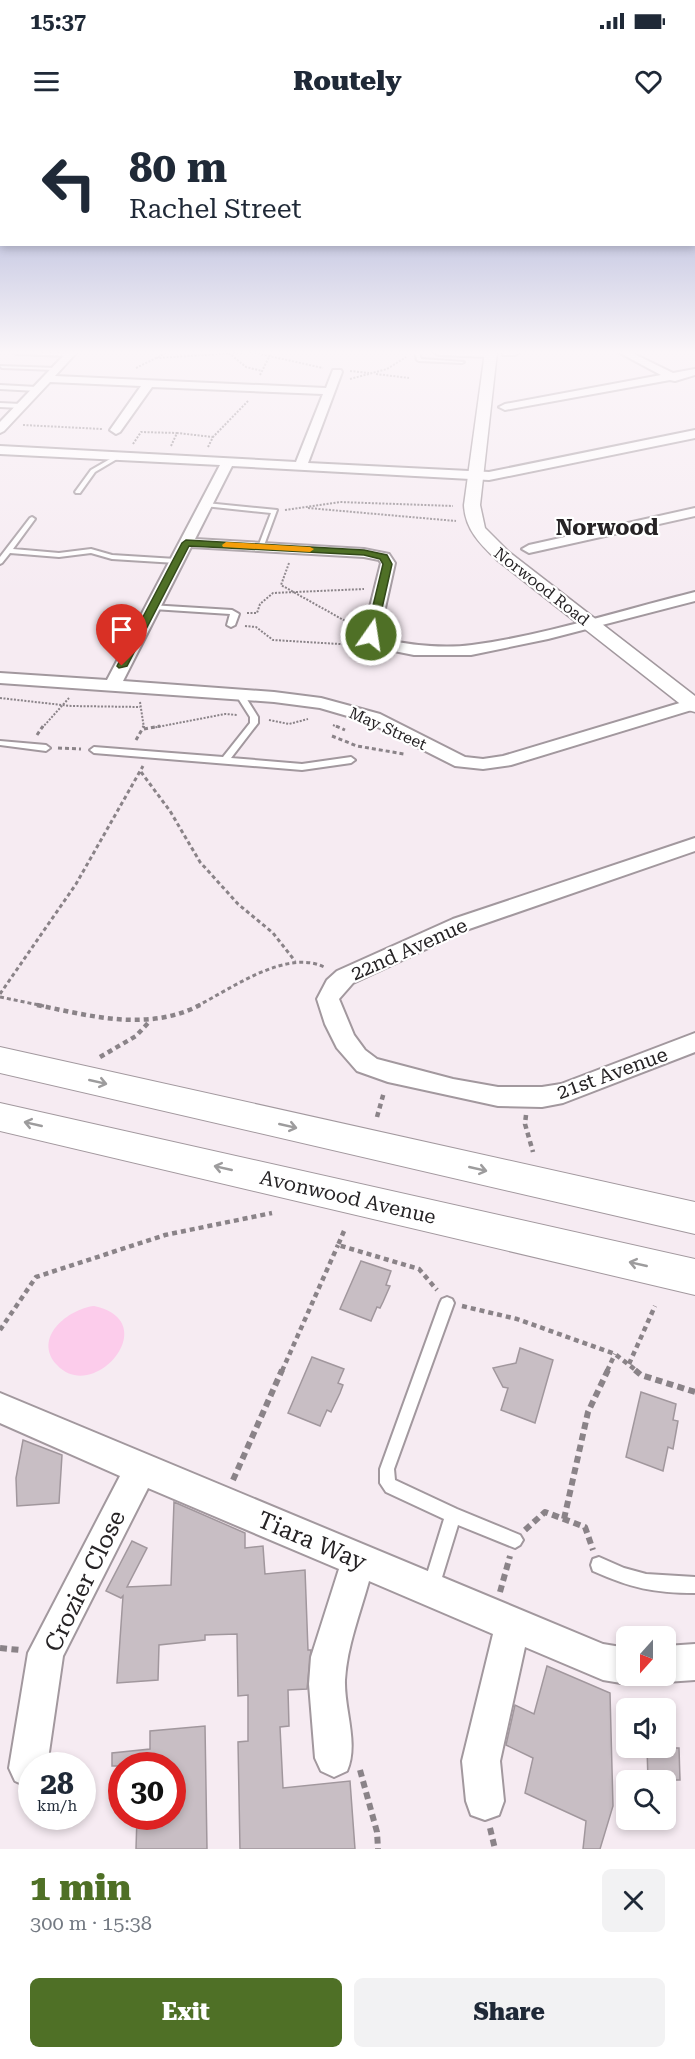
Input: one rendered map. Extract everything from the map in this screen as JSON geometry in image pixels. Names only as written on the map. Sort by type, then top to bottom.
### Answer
[{"type":"main road","points":[[0,1060],[695,1218]]},
{"type":"main road","name":"Avonwood Avenue","points":[[0,1117],[695,1277]]},
{"type":"street","points":[[301,466],[314,433]]},
{"type":"street","name":"Norwood Road","points":[[485,433],[476,475],[472,515],[484,539],[694,705]]},
{"type":"street","points":[[0,450],[489,476],[695,434]]},
{"type":"street","points":[[112,686],[228,462]]},
{"type":"street","points":[[529,549],[695,512]]},
{"type":"street","points":[[186,543],[373,553],[384,557],[388,564],[373,637],[414,650],[471,650],[695,596]]},
{"type":"street","name":"May Street","points":[[0,678],[298,699],[348,709],[374,718],[453,759],[483,764],[505,761],[694,705]]},
{"type":"street","name":"22nd Avenue","points":[[528,1100],[388,1074],[369,1066],[359,1058],[347,1042],[330,1007],[330,993],[345,977],[461,924],[695,844]]},
{"type":"street","name":"21st Avenue","points":[[528,1100],[563,1093],[695,1042]]},
{"type":"street","name":"Tiara Way","points":[[0,1408],[603,1662],[616,1664]]},
{"type":"street","name":"Crozier Close","points":[[31,1752],[46,1653],[141,1469]]},
{"type":"street","points":[[334,1758],[327,1684],[329,1657],[359,1560]]},
{"type":"street","points":[[485,1801],[481,1761],[503,1620]]},
{"type":"street","points":[[676,1663],[695,1662]]},
{"type":"lane","points":[[78,492],[93,471],[122,457]]},
{"type":"lane","points":[[206,505],[275,511],[261,547]]},
{"type":"lane","points":[[0,562],[32,519]]},
{"type":"lane","points":[[8,551],[64,555],[91,551],[112,557],[176,561]]},
{"type":"lane","points":[[153,607],[235,614],[231,625]]},
{"type":"lane","points":[[225,760],[254,723],[254,717],[240,695]]},
{"type":"lane","points":[[0,743],[46,748]]},
{"type":"lane","points":[[94,750],[302,767],[351,760]]},
{"type":"lane","points":[[447,1303],[389,1462],[387,1477],[391,1487],[514,1540]]},
{"type":"lane","points":[[430,1590],[453,1515]]},
{"type":"lane","points":[[599,1565],[630,1580],[644,1583],[695,1585]]},
{"type":"path","points":[[122,457],[140,433]]},
{"type":"path","points":[[153,433],[213,437]]},
{"type":"path","points":[[200,461],[217,433]]},
{"type":"path","points":[[164,459],[177,434]]},
{"type":"path","points":[[460,506],[432,507],[340,502],[301,508],[462,521]]},
{"type":"path","points":[[295,549],[281,585],[373,637]]},
{"type":"path","points":[[235,614],[257,613],[260,604],[273,593],[382,587]]},
{"type":"path","points":[[231,625],[256,627],[273,640],[295,643],[343,646],[373,637]]},
{"type":"path","points":[[46,722],[70,697]]},
{"type":"path","points":[[0,698],[62,705],[140,707]]},
{"type":"path","points":[[140,701],[144,729],[128,752],[144,762],[140,772],[76,884],[0,996],[105,1019],[151,1020],[188,1011],[265,971],[295,960],[317,963],[345,977]]},
{"type":"path","points":[[354,727],[332,736],[357,746],[404,754]]},
{"type":"path","points":[[46,748],[94,750]]},
{"type":"path","points":[[140,772],[170,811],[200,862],[238,904],[273,933],[295,960]]},
{"type":"path","points":[[100,1057],[136,1036],[151,1020]]},
{"type":"path","points":[[377,1118],[388,1074]]},
{"type":"path","points":[[528,1100],[525,1124],[533,1152]]},
{"type":"path","points":[[0,1330],[36,1277],[165,1235],[272,1213]]},
{"type":"path","points":[[222,1503],[344,1231]]},
{"type":"path","points":[[338,1245],[419,1269],[447,1303],[517,1319],[615,1354],[641,1375],[695,1392]]},
{"type":"path","points":[[629,1364],[655,1306]]},
{"type":"path","points":[[564,1519],[588,1412],[615,1354]]},
{"type":"path","points":[[503,1620],[514,1540],[545,1512],[585,1527],[599,1565]]},
{"type":"path","points":[[334,1758],[358,1764],[376,1832],[378,1849]]},
{"type":"shaded area","points":[[94,1306],[114,1314],[123,1327],[123,1342],[116,1356],[104,1368],[88,1375],[72,1375],[57,1365],[50,1355],[51,1335],[64,1319],[84,1308]]},
{"type":"building","points":[[361,1261],[391,1271],[386,1285],[390,1286],[371,1321],[340,1309]]},
{"type":"building","points":[[520,1348],[553,1360],[535,1423],[501,1410],[508,1388],[503,1387],[493,1368],[516,1363]]},
{"type":"building","points":[[312,1357],[344,1369],[338,1383],[343,1385],[340,1393],[331,1412],[327,1410],[320,1426],[288,1413]]},
{"type":"building","points":[[641,1392],[676,1404],[673,1420],[678,1421],[673,1449],[668,1447],[663,1471],[626,1457]]},
{"type":"building","points":[[23,1440],[62,1455],[59,1503],[17,1506],[16,1478]]},
{"type":"building","points":[[174,1502],[245,1533],[245,1548],[263,1546],[265,1574],[305,1570],[308,1650],[311,1650],[307,1689],[288,1690],[289,1726],[280,1727],[283,1788],[350,1781],[355,1849],[240,1849],[238,1742],[248,1741],[248,1695],[238,1696],[237,1634],[205,1635],[205,1640],[159,1645],[158,1680],[117,1683],[123,1596],[121,1598],[106,1591],[132,1541],[147,1548],[127,1587],[171,1585]]},
{"type":"building","points":[[547,1666],[610,1693],[613,1806],[600,1849],[583,1849],[586,1821],[525,1793],[533,1758],[506,1745],[515,1705],[534,1714]]},
{"type":"building","points":[[205,1726],[207,1849],[136,1849],[137,1830],[186,1830],[186,1752],[122,1752],[150,1749],[150,1731]]},
{"type":"building","points":[[676,1748],[679,1748],[680,1780],[676,1780],[676,1770],[648,1770],[647,1758],[676,1758]]},
{"type":"slow traffic","points":[[226,545],[310,549]]},
{"type":"district","name":"Norwood","points":[[607,527]]},
{"type":"route","points":[[122,666],[186,543],[373,553],[384,557],[388,564],[371,635]]}]
